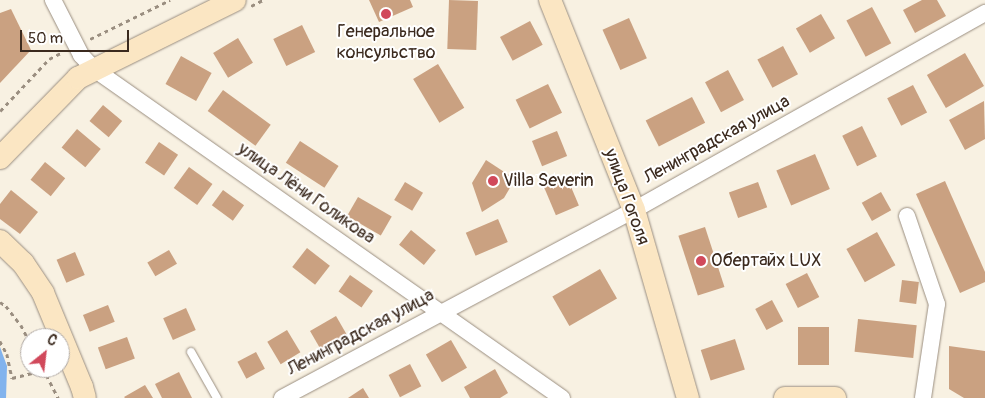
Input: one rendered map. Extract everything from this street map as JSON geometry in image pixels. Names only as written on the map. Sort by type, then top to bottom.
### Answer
[{"type":"street","name":"улица Лёни Голикова","points":[[53,0],[81,56],[94,68],[562,398]]},
{"type":"street","points":[[0,158],[62,92],[78,78],[208,9],[235,0]]},
{"type":"street","name":"улица Гоголя","points":[[550,0],[634,210],[688,398]]},
{"type":"street","name":"Ленинградская улица","points":[[282,398],[634,210],[985,13]]},
{"type":"street","points":[[907,216],[937,304],[923,398]]},
{"type":"street","points":[[0,241],[22,263],[43,292],[85,398]]},
{"type":"street","points":[[785,398],[835,398]]},
{"type":"lane","points":[[191,352],[217,398]]},
{"type":"path","points":[[0,302],[6,306],[22,328]]},
{"type":"path","points":[[0,341],[7,354],[12,378],[20,376]]},
{"type":"path","points":[[48,378],[58,398]]},
{"type":"water","points":[[0,347],[7,366],[6,398],[0,398]]},
{"type":"building","name":"Генеральное консульство","points":[[369,0],[410,0],[413,7],[379,22]]},
{"type":"building","points":[[449,0],[478,1],[476,50],[447,49]]},
{"type":"building","points":[[922,0],[937,0],[946,16],[915,33],[903,10]]},
{"type":"building","points":[[872,7],[891,43],[866,57],[846,21]]},
{"type":"building","points":[[11,9],[31,50],[0,83],[0,13]]},
{"type":"building","points":[[821,14],[835,38],[810,53],[796,28]]},
{"type":"building","points":[[629,18],[647,58],[620,70],[603,30]]},
{"type":"building","points":[[530,21],[543,45],[513,61],[500,37]]},
{"type":"building","points":[[302,25],[315,52],[286,66],[273,39]]},
{"type":"building","points":[[238,38],[253,63],[228,78],[213,53]]},
{"type":"building","points":[[783,46],[798,74],[772,88],[757,60]]},
{"type":"building","points":[[965,53],[984,86],[946,108],[927,75]]},
{"type":"building","points":[[181,56],[212,73],[196,101],[165,84]]},
{"type":"building","points":[[438,64],[464,108],[439,123],[413,79]]},
{"type":"building","points":[[728,70],[744,100],[721,112],[705,82]]},
{"type":"building","points":[[548,84],[562,113],[530,129],[516,100]]},
{"type":"building","points":[[913,85],[927,113],[901,126],[887,98]]},
{"type":"building","points":[[223,90],[271,125],[255,146],[208,111]]},
{"type":"building","points":[[692,97],[705,123],[659,146],[646,121]]},
{"type":"building","points":[[984,101],[985,139],[965,150],[949,120]]},
{"type":"building","points":[[103,105],[122,121],[109,137],[90,121]]},
{"type":"building","points":[[862,126],[877,157],[857,166],[842,136]]},
{"type":"building","points":[[77,129],[101,149],[85,167],[62,147]]},
{"type":"building","points":[[557,131],[567,156],[542,166],[532,141]]},
{"type":"building","points":[[300,141],[339,166],[324,188],[286,163]]},
{"type":"building","points":[[159,142],[178,155],[164,176],[145,163]]},
{"type":"building","points":[[815,154],[830,189],[791,205],[776,170]]},
{"type":"building","points":[[486,160],[515,179],[504,198],[482,212],[472,183]]},
{"type":"building","points":[[45,162],[65,178],[51,196],[31,180]]},
{"type":"building","points":[[189,167],[212,184],[197,205],[174,188]]},
{"type":"building","points":[[566,175],[579,205],[556,215],[543,185]]},
{"type":"building","points":[[945,181],[985,272],[985,282],[960,293],[916,194]]},
{"type":"building","points":[[405,182],[423,193],[412,211],[394,200]]},
{"type":"building","points":[[758,182],[767,207],[738,218],[729,193]]},
{"type":"building","points":[[11,190],[38,212],[20,234],[0,219],[0,204]]},
{"type":"building","points":[[223,190],[244,205],[233,221],[212,205]]},
{"type":"building","points":[[881,192],[891,210],[872,221],[862,203]]},
{"type":"building","points":[[358,197],[392,217],[381,236],[347,216]]},
{"type":"building","points":[[498,219],[508,242],[476,256],[466,233]]},
{"type":"building","name":"Обертайх LUX","points":[[705,227],[724,287],[698,296],[678,236]]},
{"type":"building","points":[[411,230],[436,250],[424,265],[399,245]]},
{"type":"building","points":[[877,232],[895,265],[865,282],[846,249]]},
{"type":"building","points":[[307,248],[330,266],[315,285],[292,267]]},
{"type":"building","points":[[169,250],[177,264],[155,276],[147,262]]},
{"type":"building","points":[[75,252],[85,275],[66,283],[57,260]]},
{"type":"building","points":[[600,269],[617,298],[569,326],[552,296]]},
{"type":"building","points":[[807,273],[819,297],[798,308],[786,284]]},
{"type":"building","points":[[350,275],[373,291],[361,307],[339,291]]},
{"type":"building","points":[[902,280],[919,282],[916,304],[899,302]]},
{"type":"building","points":[[772,300],[783,321],[766,330],[755,309]]},
{"type":"building","points":[[108,305],[115,322],[90,332],[83,315]]},
{"type":"building","points":[[186,308],[196,330],[173,340],[163,318]]},
{"type":"building","points":[[336,316],[347,335],[321,350],[310,331]]},
{"type":"building","points":[[858,319],[917,325],[913,358],[855,352]]},
{"type":"building","points":[[798,327],[829,327],[829,365],[798,365]]},
{"type":"building","points":[[287,330],[300,352],[281,364],[267,342]]},
{"type":"building","points":[[127,337],[135,359],[106,369],[98,348]]},
{"type":"building","points":[[735,339],[745,369],[711,381],[701,350]]},
{"type":"building","points":[[451,340],[467,368],[442,382],[426,354]]},
{"type":"building","points":[[949,346],[985,351],[985,398],[964,398],[949,389]]},
{"type":"building","points":[[256,352],[265,369],[246,379],[237,362]]},
{"type":"building","points":[[410,364],[421,386],[400,397],[389,375]]},
{"type":"building","points":[[495,369],[508,393],[500,398],[470,398],[464,387]]},
{"type":"building","points":[[179,372],[192,398],[162,398],[155,384]]},
{"type":"building","points":[[145,385],[153,398],[124,397]]},
{"type":"building","points":[[363,388],[369,398],[348,398]]},
{"type":"place","name":"Генеральное консульство","points":[[386,14]]},
{"type":"place","name":"Villa Severin","points":[[493,181]]},
{"type":"place","name":"Обертайх LUX","points":[[701,261]]}]
